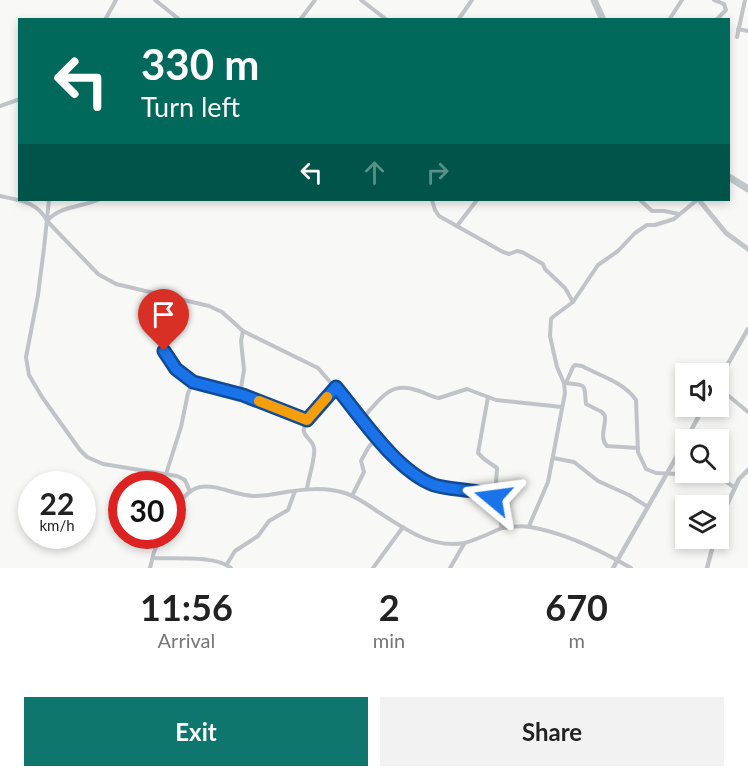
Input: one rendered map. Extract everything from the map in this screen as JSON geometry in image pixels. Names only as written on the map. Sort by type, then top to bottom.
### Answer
[{"type":"highway","points":[[594,0],[602,18]]},
{"type":"highway","points":[[730,178],[748,189]]},
{"type":"main road","points":[[699,201],[726,232],[748,249]]},
{"type":"street","points":[[106,18],[116,0]]},
{"type":"street","points":[[155,0],[178,18]]},
{"type":"street","points":[[302,18],[315,0]]},
{"type":"street","points":[[361,0],[384,18]]},
{"type":"street","points":[[459,18],[472,0]]},
{"type":"street","points":[[670,18],[682,0]]},
{"type":"street","points":[[714,0],[724,4],[726,10],[718,18]]},
{"type":"street","points":[[736,37],[745,0]]},
{"type":"street","points":[[738,29],[748,31]]},
{"type":"street","points":[[0,106],[18,100]]},
{"type":"street","points":[[0,196],[18,200]]},
{"type":"street","points":[[25,201],[43,212],[47,221],[98,274],[116,284],[209,306],[222,312],[243,331],[311,364],[322,372],[401,464],[436,485],[484,494],[495,501]]},
{"type":"street","points":[[49,201],[38,295],[26,357],[28,375],[87,457],[103,464],[147,471]]},
{"type":"street","points":[[47,221],[64,209],[96,201]]},
{"type":"street","points":[[432,201],[439,216],[503,252],[509,254],[522,252],[543,264],[545,269],[565,288],[573,302]]},
{"type":"street","points":[[457,226],[476,201]]},
{"type":"street","points":[[641,201],[651,211],[680,214]]},
{"type":"street","points":[[565,383],[556,367],[550,336],[551,320],[573,302],[595,268],[618,251],[635,233],[647,225],[666,222],[697,201]]},
{"type":"street","points":[[177,298],[164,351],[176,369],[193,382],[240,394],[307,420]]},
{"type":"street","points":[[728,363],[748,329]]},
{"type":"street","points":[[240,394],[244,370],[241,341],[243,331]]},
{"type":"street","points":[[530,526],[548,482],[565,383],[575,365],[582,366],[624,387],[636,400],[638,452],[646,469],[656,473],[715,476],[735,488]]},
{"type":"street","points":[[167,471],[193,382]]},
{"type":"street","points":[[565,383],[584,386],[586,404],[605,416],[603,437],[607,446],[638,448]]},
{"type":"street","points":[[307,489],[314,451],[313,443],[303,429],[307,420],[336,387]]},
{"type":"street","points":[[362,419],[386,393],[400,387],[439,398],[467,389],[510,402],[562,407]]},
{"type":"street","points":[[729,396],[748,412]]},
{"type":"street","points":[[488,397],[478,453],[497,468],[495,501],[502,528]]},
{"type":"street","points":[[352,496],[364,472],[361,464],[362,458],[377,437]]},
{"type":"street","points":[[553,458],[574,462],[598,481],[629,495],[648,507]]},
{"type":"street","points":[[613,568],[675,459]]},
{"type":"street","points":[[729,501],[739,478],[748,470]]},
{"type":"street","points":[[186,482],[190,492]]},
{"type":"street","points":[[186,496],[201,487],[256,496],[307,489],[334,490],[352,496],[416,536],[438,543],[464,543],[502,528],[530,526],[584,543],[631,568]]},
{"type":"street","points":[[227,564],[235,552],[258,536],[269,521],[288,510],[295,490]]},
{"type":"street","points":[[373,568],[403,527]]},
{"type":"street","points":[[450,568],[464,543]]},
{"type":"street","points":[[150,568],[155,549]]},
{"type":"street","points":[[707,568],[712,549]]},
{"type":"street","points":[[153,558],[210,560],[227,564],[231,568]]},
{"type":"slow traffic","points":[[259,401],[307,420],[327,397]]},
{"type":"route","points":[[164,351],[176,369],[197,384],[243,395],[307,420],[336,387],[396,459],[416,475],[436,485],[489,495],[493,498]]}]
